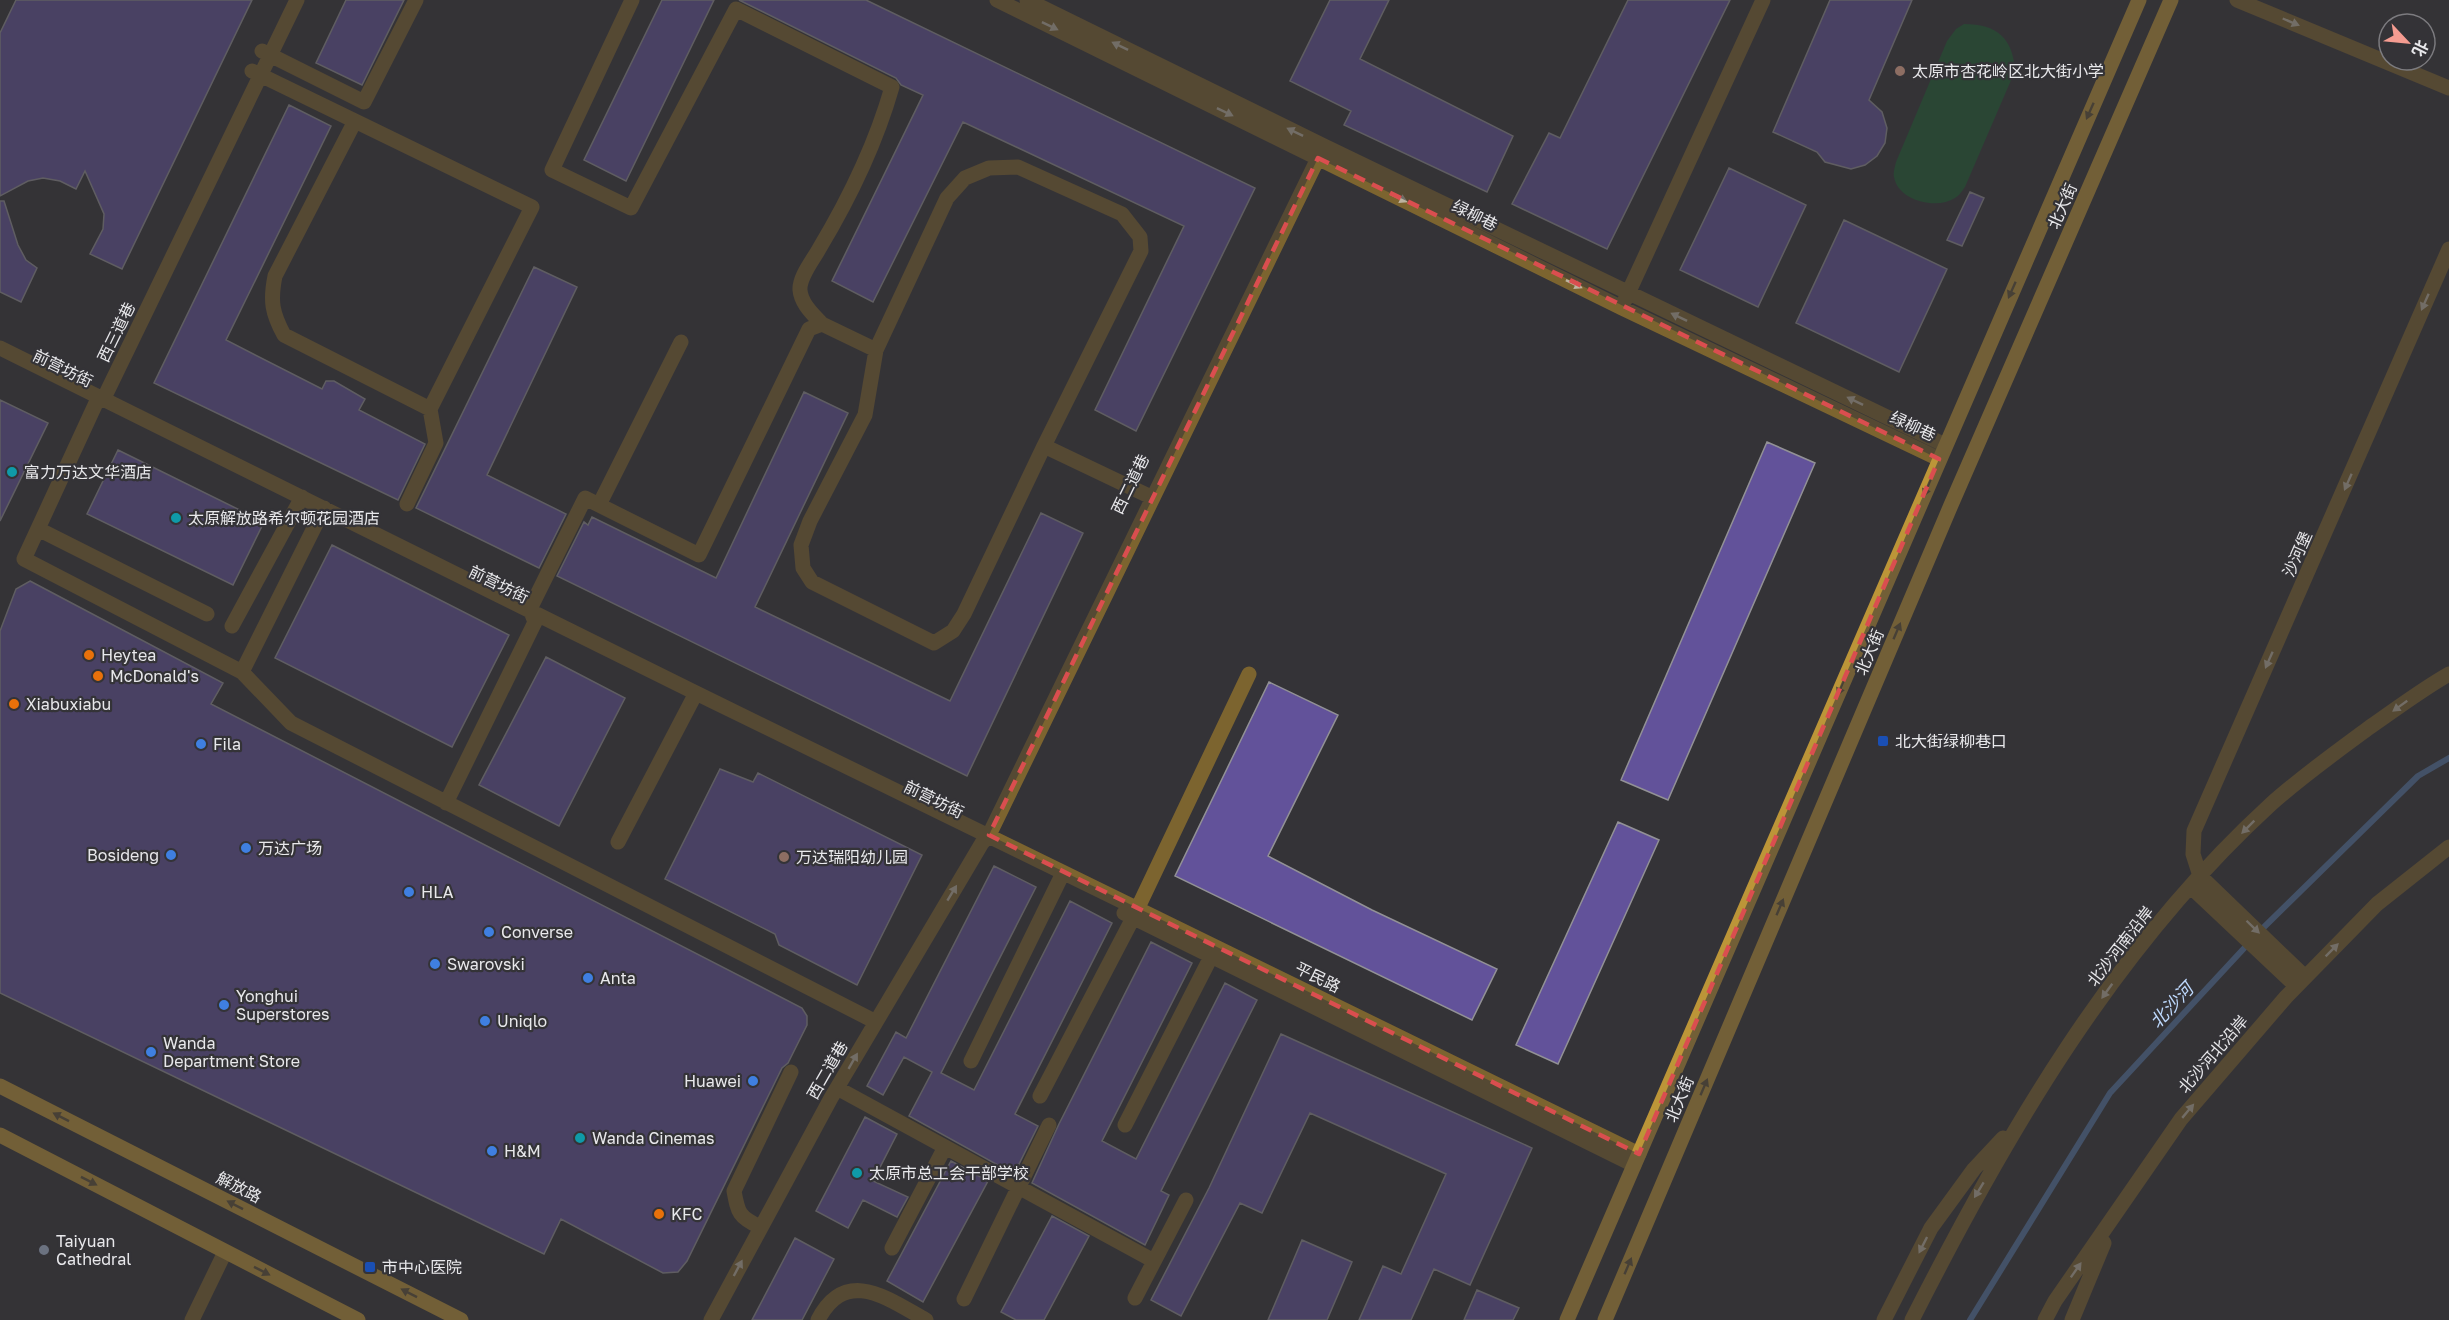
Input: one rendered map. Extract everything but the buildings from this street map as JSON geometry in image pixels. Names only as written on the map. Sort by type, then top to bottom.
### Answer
[{"type":"main road","points":[[1567,1320],[2139,0]]},
{"type":"main road","name":"北大街","points":[[1605,1320],[1946,516],[2171,0]]},
{"type":"main road","name":"解放路","points":[[0,1086],[461,1320]]},
{"type":"main road","points":[[0,1135],[358,1320]]},
{"type":"street","name":"西三道巷","points":[[266,53],[287,0]]},
{"type":"street","name":"西三道巷","points":[[242,672],[24,559],[98,398],[256,73],[297,0]]},
{"type":"street","points":[[266,53],[364,102],[416,0]]},
{"type":"street","points":[[632,0],[552,170],[631,208],[736,9],[892,87],[886,107],[843,209],[804,275],[800,290],[804,303],[822,324],[876,350]]},
{"type":"street","name":"绿柳巷","points":[[997,0],[1318,151],[1629,293],[1942,452]]},
{"type":"street","name":"绿柳巷","points":[[1027,0],[1622,308],[1942,452]]},
{"type":"street","points":[[1622,308],[1763,0]]},
{"type":"street","points":[[2237,0],[2449,88]]},
{"type":"street","points":[[256,73],[532,207],[430,409],[436,443],[407,504]]},
{"type":"street","points":[[355,121],[275,276],[271,297],[272,314],[284,335],[430,409]]},
{"type":"street","name":"西二道巷","points":[[711,1320],[837,1088],[984,836],[1318,151]]},
{"type":"street","points":[[1018,167],[1122,214],[1140,237],[1141,251],[1044,446],[964,614],[953,631],[934,643],[812,582],[803,568],[801,545],[810,521],[865,415],[876,350],[947,198],[965,178],[989,168],[1018,167]]},
{"type":"street","name":"沙河堡","points":[[2195,881],[2194,831],[2449,249]]},
{"type":"street","points":[[446,803],[585,498],[699,555],[809,329],[822,324]]},
{"type":"street","points":[[600,504],[681,342]]},
{"type":"street","name":"前营坊街","points":[[0,348],[300,502],[984,836]]},
{"type":"street","name":"前营坊街","points":[[0,357],[98,398]]},
{"type":"street","points":[[1044,446],[1148,496]]},
{"type":"street","points":[[232,626],[300,502]]},
{"type":"street","points":[[322,512],[242,672],[291,723],[876,1022]]},
{"type":"street","points":[[38,529],[207,614]]},
{"type":"street","points":[[1040,1096],[1135,913],[1249,674]]},
{"type":"street","name":"北沙河南沿岸","points":[[1912,1320],[1968,1209],[2069,1044],[2126,964],[2195,881],[2270,805],[2338,751],[2449,674]]},
{"type":"street","points":[[618,842],[694,696]]},
{"type":"street","name":"平民路","points":[[984,836],[1061,878],[1636,1160]]},
{"type":"street","name":"北沙河北沿岸","points":[[2045,1320],[2055,1301],[2181,1119],[2300,982],[2377,904],[2449,847]]},
{"type":"street","points":[[971,1061],[1061,878]]},
{"type":"street","points":[[2195,881],[2300,982]]},
{"type":"street","points":[[1125,1125],[1213,952]]},
{"type":"street","points":[[760,1227],[747,1221],[738,1212],[734,1191],[791,1072]]},
{"type":"street","points":[[837,1088],[1154,1261]]},
{"type":"street","points":[[1884,1320],[1931,1228],[1974,1169],[2024,1117]]},
{"type":"street","points":[[964,1299],[1049,1125]]},
{"type":"street","points":[[892,1248],[945,1148]]},
{"type":"street","points":[[2072,1320],[2097,1257],[2128,1195]]},
{"type":"street","points":[[1135,1298],[1186,1200]]},
{"type":"street","points":[[192,1320],[225,1252]]},
{"type":"street","points":[[818,1320],[823,1309],[838,1296],[853,1290],[874,1291],[926,1320]]},
{"type":"highlighted area","points":[[1318,158],[1939,459],[1639,1154],[989,835]]},
{"type":"green space","points":[[1964,24],[1986,27],[2001,35],[2011,50],[2015,71],[1962,192],[1947,202],[1919,201],[1903,192],[1897,185],[1894,175],[1896,164],[1947,41],[1956,29]]},
{"type":"waterway","name":"北沙河","points":[[2259,932],[2418,776],[2449,758]]},
{"type":"waterway","name":"北沙河","points":[[1970,1320],[2110,1093],[2248,944]]},
{"type":"place","name":"太原市杏花岭区北大街小学","points":[[1900,71]]},
{"type":"place","name":"富力万达文华酒店","points":[[12,472]]},
{"type":"place","name":"太原解放路希尔顿花园酒店","points":[[176,518]]},
{"type":"place","name":"Heytea","points":[[89,655]]},
{"type":"place","name":"McDonald's","points":[[98,676]]},
{"type":"place","name":"Xiabuxiabu","points":[[14,704]]},
{"type":"place","name":"北大街绿柳巷口","points":[[1883,741]]},
{"type":"place","name":"Fila","points":[[201,744]]},
{"type":"place","name":"万达广场","points":[[246,848]]},
{"type":"place","name":"Bosideng","points":[[171,855]]},
{"type":"place","name":"万达瑞阳幼儿园","points":[[784,857]]},
{"type":"place","name":"HLA","points":[[409,892]]},
{"type":"place","name":"Converse","points":[[489,932]]},
{"type":"place","name":"Swarovski","points":[[435,964]]},
{"type":"place","name":"Anta","points":[[588,978]]},
{"type":"place","name":"Yonghui Superstores","points":[[224,1005]]},
{"type":"place","name":"Uniqlo","points":[[485,1021]]},
{"type":"place","name":"Wanda Department Store","points":[[151,1052]]},
{"type":"place","name":"Huawei","points":[[753,1081]]},
{"type":"place","name":"Wanda Cinemas","points":[[580,1138]]},
{"type":"place","name":"H&M","points":[[492,1151]]},
{"type":"place","name":"太原市总工会干部学校","points":[[857,1173]]},
{"type":"place","name":"KFC","points":[[659,1214]]},
{"type":"place","name":"Taiyuan Cathedral","points":[[44,1250]]},
{"type":"place","name":"市中心医院","points":[[370,1267]]}]
